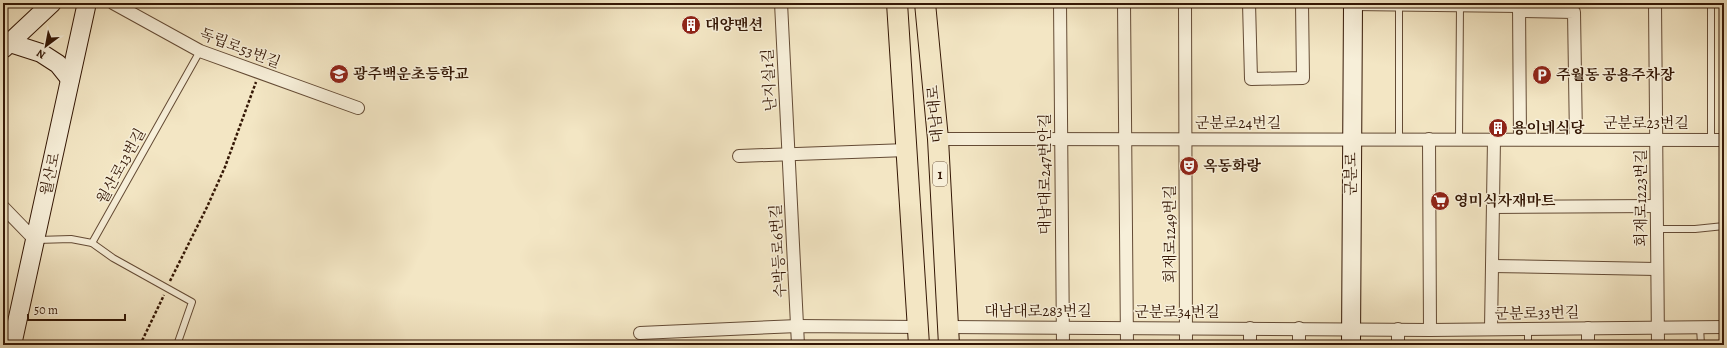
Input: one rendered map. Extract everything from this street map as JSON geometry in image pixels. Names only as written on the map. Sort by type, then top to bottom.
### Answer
[{"type":"main road","name":"대남대로","points":[[897,3],[918,336]]},
{"type":"main road","name":"대남대로","points":[[925,3],[938,139],[949,336]]},
{"type":"street","points":[[6,46],[52,3]]},
{"type":"street","name":"월산로","points":[[12,345],[86,7],[85,3]]},
{"type":"street","name":"난지실1길","points":[[781,3],[789,155]]},
{"type":"street","name":"대남대로247번안길","points":[[1060,3],[1063,345]]},
{"type":"street","points":[[1124,3],[1125,139]]},
{"type":"street","name":"회재로1249번길","points":[[1185,3],[1186,345]]},
{"type":"street","points":[[1249,3],[1251,79],[1303,78],[1302,3]]},
{"type":"street","points":[[1353,3],[1519,7],[1574,12],[1576,139]]},
{"type":"street","name":"군분로","points":[[1351,337],[1353,3]]},
{"type":"street","name":"회재로1223번길","points":[[1655,3],[1657,140],[1656,269],[1658,345]]},
{"type":"street","name":"독립로53번길","points":[[115,4],[200,51],[260,74],[358,108]]},
{"type":"street","points":[[1519,7],[1520,139]]},
{"type":"street","points":[[6,46],[41,53],[58,64],[70,79]]},
{"type":"street","name":"군분로24번길","points":[[938,139],[1352,138]]},
{"type":"street","name":"군분로23번길","points":[[1352,138],[1724,140]]},
{"type":"street","name":"군분로34번길","points":[[1125,139],[1127,328],[1299,328],[1351,337]]},
{"type":"street","points":[[1429,139],[1430,330]]},
{"type":"street","points":[[1491,329],[1494,139]]},
{"type":"street","points":[[739,156],[907,150]]},
{"type":"street","name":"수박등로6번길","points":[[789,155],[798,345]]},
{"type":"street","points":[[3,206],[35,240]]},
{"type":"street","points":[[1493,207],[1656,206]]},
{"type":"street","points":[[1492,266],[1656,269]]},
{"type":"street","name":"대남대로","points":[[640,332],[798,326],[918,336]]},
{"type":"street","name":"대남대로283번길","points":[[949,336],[1062,327],[1127,328]]},
{"type":"street","name":"군분로33번길","points":[[1351,337],[1398,329],[1724,327]]},
{"type":"street","points":[[1127,328],[1127,345]]},
{"type":"street","points":[[1250,328],[1250,345]]},
{"type":"street","points":[[1299,328],[1299,345]]},
{"type":"street","points":[[1588,328],[1588,345]]},
{"type":"street","points":[[1398,329],[1398,345]]},
{"type":"lane","points":[[1710,140],[1711,3]]},
{"type":"lane","points":[[1399,4],[1399,139]]},
{"type":"lane","points":[[1459,139],[1460,5]]},
{"type":"lane","name":"월산로13번길","points":[[92,243],[200,51]]},
{"type":"lane","points":[[1657,229],[1695,229],[1724,226]]},
{"type":"lane","points":[[35,240],[71,238],[92,243],[113,258],[192,302],[176,345]]},
{"type":"lane","points":[[1700,327],[1700,345]]},
{"type":"lane","points":[[1528,329],[1528,345]]},
{"type":"path","points":[[140,345],[222,174],[260,74]]},
{"type":"place","name":"대양맨션","points":[[691,25]]},
{"type":"place","name":"광주백운초등학교","points":[[339,74]]},
{"type":"place","name":"주월동 공용주차장","points":[[1542,75]]},
{"type":"place","name":"용이네식당","points":[[1498,128]]},
{"type":"place","name":"옥동화랑","points":[[1189,166]]},
{"type":"place","name":"영미식자재마트","points":[[1440,201]]}]
